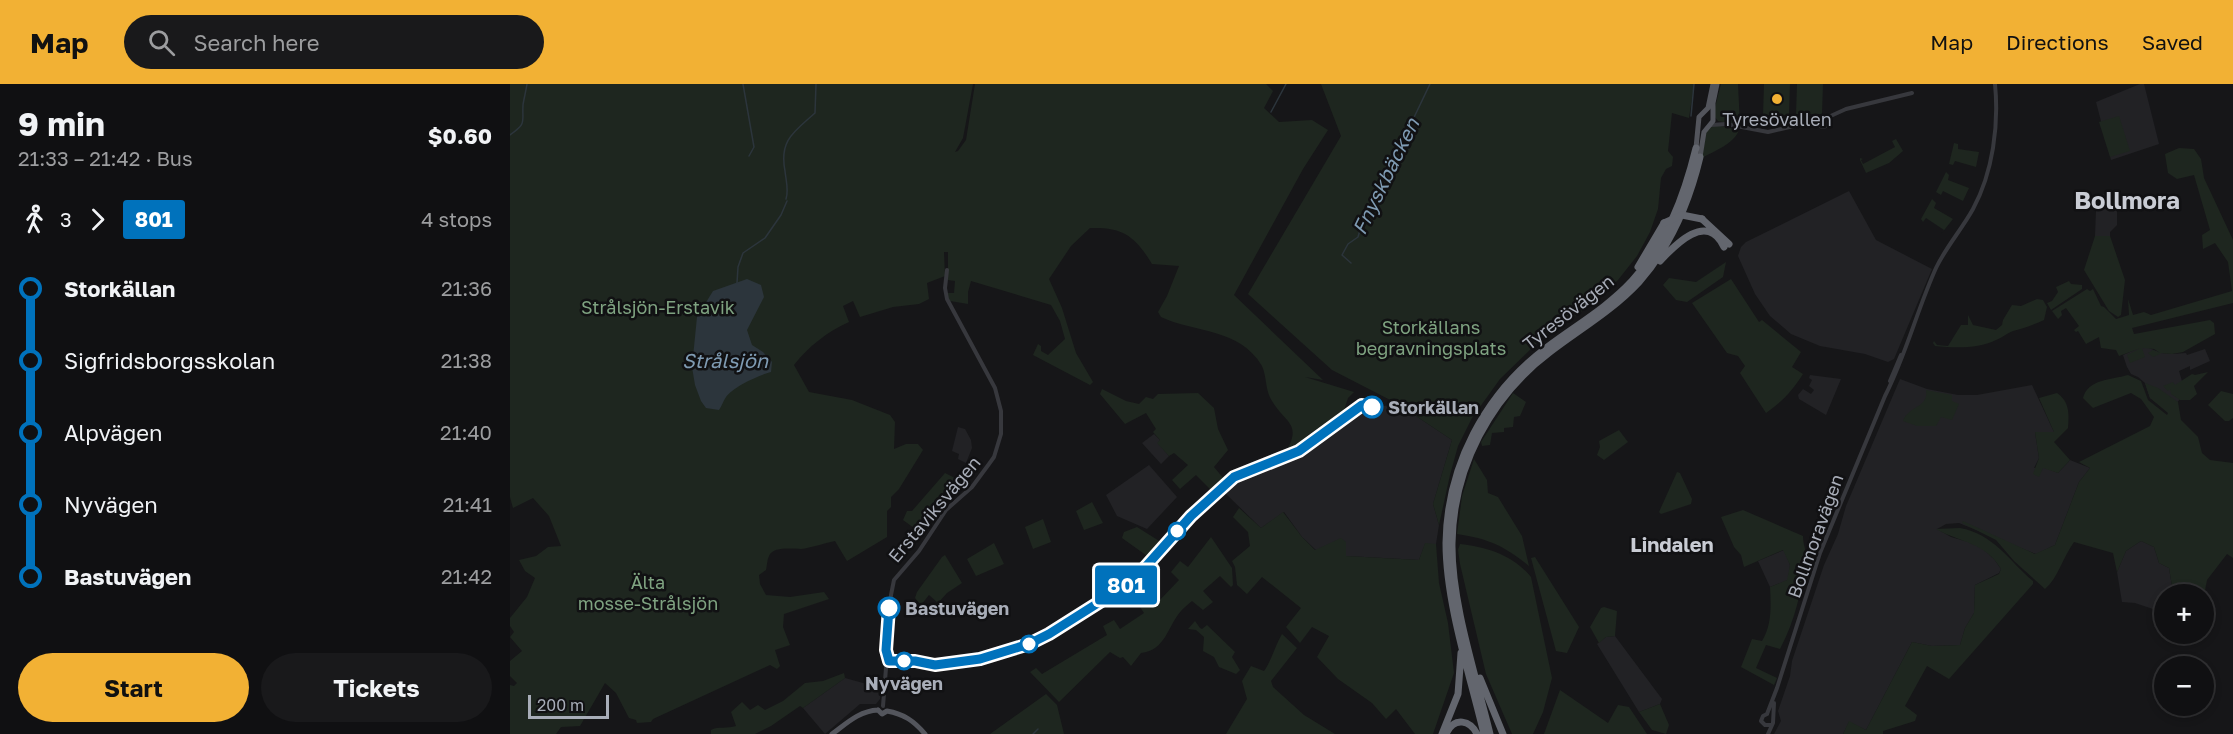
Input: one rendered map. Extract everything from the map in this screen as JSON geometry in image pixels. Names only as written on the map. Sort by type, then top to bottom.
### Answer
[{"type":"highway","name":"Tyresövägen","points":[[1484,734],[1451,594],[1446,543],[1453,490],[1469,442],[1491,404],[1524,367],[1618,295],[1642,269],[1666,233],[1683,197],[1696,148]]},
{"type":"highway","name":"Tyresövägen","points":[[1490,734],[1456,589],[1452,543],[1457,497],[1475,444],[1496,408],[1527,372],[1550,352],[1602,315],[1645,275],[1677,225],[1688,199],[1700,157]]},
{"type":"highway","points":[[1618,295],[1642,262],[1656,234],[1664,223],[1674,216],[1682,214],[1702,219],[1726,245],[1713,234],[1697,232],[1684,238],[1645,275]]},
{"type":"highway","points":[[1444,734],[1460,685],[1461,639]]},
{"type":"highway","points":[[1472,658],[1503,734]]},
{"type":"highway","points":[[1444,734],[1451,725],[1460,721],[1469,723],[1477,734]]},
{"type":"main road","name":"Tyresövägen","points":[[1696,148],[1700,116],[1708,108],[1715,84]]},
{"type":"main road","name":"Tyresövägen","points":[[1700,157],[1703,134],[1711,122],[1715,84]]},
{"type":"main road","points":[[1699,121],[1702,126],[1711,122],[1704,113]]},
{"type":"main road","points":[[832,734],[869,710],[883,709],[910,718],[925,734]]},
{"type":"street","name":"Bollmoravägen","points":[[1765,725],[1762,718],[1767,714],[1777,688],[1820,553],[1897,372],[1936,268],[1980,195],[1992,152],[1996,112],[1994,84]]},
{"type":"street","points":[[1711,122],[1768,132],[1823,122],[1846,109],[1912,93]]},
{"type":"street","name":"Erstaviksvägen","points":[[883,709],[886,668],[889,661],[886,655],[894,580],[919,551],[946,510],[972,487],[989,464],[994,457],[1001,434],[1001,411],[995,388],[947,299],[945,288],[947,270]]},
{"type":"street","points":[[889,661],[950,664],[980,659],[1037,640],[1125,586],[1140,573],[1195,513]]},
{"type":"street","name":"Bollmoravägen","points":[[1772,725],[1777,688]]},
{"type":"street","points":[[1767,714],[1773,716]]},
{"type":"street","points":[[1765,725],[1772,725],[1767,734],[1765,725]]},
{"type":"shaded area","points":[[2144,84],[2159,144],[2111,160],[2096,102]]},
{"type":"shaded area","points":[[1849,191],[1876,240],[1932,269],[1894,359],[1888,362],[1865,354],[1820,346],[1791,334],[1770,316],[1755,294],[1738,256],[1741,247],[1746,242]]},
{"type":"shaded area","points":[[2114,191],[2117,198],[2117,225],[2110,232],[2110,236],[2095,236],[2096,210],[2102,205],[2099,204],[2101,195]]},
{"type":"shaded area","points":[[2139,348],[2149,348],[2161,353],[2186,353],[2187,355],[2205,349],[2210,361],[2190,370],[2190,366],[2179,371],[2182,381],[2172,394],[2180,399],[2169,412],[2150,398],[2145,383],[2131,374],[2127,367],[2123,355]]},
{"type":"shaded area","points":[[1810,375],[1841,379],[1826,415],[1799,399],[1798,395],[1803,389],[1811,394],[1814,390],[1809,386],[1812,380],[1809,378]]},
{"type":"shaded area","points":[[1900,379],[1927,389],[1958,395],[1977,395],[2032,385],[2054,432],[2035,432],[2039,458],[2034,468],[2043,467],[2058,473],[2070,460],[2090,468],[2079,482],[2055,545],[2036,554],[1959,523],[1946,524],[1937,529],[1951,537],[1979,545],[2001,569],[1999,573],[1975,585],[1974,613],[1965,628],[1960,645],[1932,646],[1912,642],[1866,730],[1849,722],[1843,734],[1774,734],[1781,721],[1778,711],[1790,676],[1792,661],[1824,565],[1838,534],[1846,506]]},
{"type":"shaded area","points":[[1398,404],[1452,440],[1433,504],[1439,525],[1436,544],[1425,544],[1419,560],[1346,556],[1316,550],[1302,537],[1284,512],[1261,528],[1224,492],[1240,475],[1287,459],[1308,448],[1362,409]]},
{"type":"shaded area","points":[[958,427],[965,429],[971,440],[972,448],[966,463],[958,459],[959,454],[952,451]]},
{"type":"shaded area","points":[[1154,434],[1169,456],[1161,464],[1142,443]]},
{"type":"shaded area","points":[[1149,465],[1177,497],[1147,529],[1117,516],[1106,495]]},
{"type":"shaded area","points":[[2141,541],[2154,547],[2159,563],[2169,568],[2172,584],[2154,584],[2154,609],[2135,603],[2122,602],[2117,572],[2126,551]]},
{"type":"shaded area","points":[[1784,550],[1790,565],[1788,580],[1770,587],[1758,561]]},
{"type":"shaded area","points":[[1615,636],[1662,699],[1660,704],[1639,712],[1597,644],[1606,637]]},
{"type":"shaded area","points":[[845,678],[881,688],[880,699],[876,704],[860,704],[825,734],[803,708]]},
{"type":"green space","points":[[510,84],[973,84],[963,138],[955,152],[966,140],[975,84],[1266,84],[1273,91],[1264,108],[1279,122],[1312,120],[1328,130],[1303,169],[1234,295],[1323,380],[1305,377],[1354,392],[1348,398],[1344,410],[1308,435],[1296,449],[1286,452],[1293,435],[1292,429],[1270,397],[1262,366],[1253,354],[1229,338],[1161,317],[1158,312],[1179,266],[1152,264],[1140,246],[1127,235],[1111,229],[1090,228],[1071,246],[1049,279],[1062,308],[1076,353],[1093,382],[1090,385],[1033,355],[1038,344],[1041,346],[1041,351],[1048,355],[1065,339],[1060,321],[1051,305],[971,281],[968,304],[950,301],[947,296],[948,293],[954,293],[955,281],[948,280],[948,252],[944,252],[945,276],[927,283],[929,299],[919,304],[893,307],[860,317],[853,301],[843,306],[849,322],[819,340],[794,365],[809,392],[852,400],[890,415],[895,422],[894,449],[906,444],[918,444],[923,450],[899,489],[891,497],[891,507],[887,511],[887,537],[847,561],[835,541],[801,549],[779,549],[769,556],[766,570],[759,575],[760,584],[766,595],[790,597],[824,592],[829,599],[784,614],[783,627],[790,645],[775,650],[780,666],[777,669],[770,665],[653,719],[651,722],[637,723],[636,720],[629,718],[616,693],[605,683],[580,726],[561,727],[556,734],[510,734],[510,685],[514,686],[517,683],[510,676],[510,661],[522,651],[510,637],[514,632],[510,626],[510,618],[527,597],[535,578],[525,571],[519,560],[536,556],[548,547],[561,546],[549,516],[533,498],[513,508],[510,497]]},
{"type":"green space","name":"Storkällans begravningsplats","points":[[1321,84],[1694,84],[1689,118],[1672,113],[1668,151],[1673,157],[1672,166],[1666,169],[1661,178],[1658,209],[1650,232],[1637,256],[1618,280],[1595,302],[1538,342],[1500,379],[1472,418],[1458,446],[1439,525],[1433,504],[1452,440],[1398,404],[1332,370],[1248,294],[1341,136]]},
{"type":"green space","points":[[1721,84],[1738,84],[1740,125],[1718,121],[1713,115]]},
{"type":"green space","name":"Tyresövallen","points":[[1764,84],[1790,84],[1789,115],[1763,115]]},
{"type":"green space","points":[[1797,84],[1823,84],[1822,114],[1796,114]]},
{"type":"green space","points":[[2119,116],[2130,151],[2110,157],[2099,122]]},
{"type":"green space","points":[[1717,125],[1739,130],[1728,143],[1702,158],[1707,128]]},
{"type":"green space","points":[[1896,139],[1903,151],[1889,163],[1866,173],[1860,158],[1863,159],[1861,160],[1863,164],[1895,147],[1892,141]]},
{"type":"green space","points":[[1954,143],[1958,144],[1958,149],[1979,152],[1976,167],[1955,161],[1953,165],[1949,164]]},
{"type":"green space","points":[[2179,148],[2194,149],[2201,159],[2204,178],[2233,240],[2233,303],[2132,328],[2134,334],[2210,320],[2214,323],[2215,334],[2183,352],[2161,353],[2153,357],[2148,353],[2153,350],[2160,353],[2154,349],[2142,348],[2145,357],[2130,363],[2127,355],[2141,348],[2119,356],[2116,350],[2101,348],[2099,337],[2086,344],[2078,331],[2074,330],[2079,326],[2066,308],[2061,311],[2062,315],[2058,319],[2052,311],[2087,289],[2090,291],[2093,289],[2101,306],[2116,319],[2129,315],[2128,299],[2133,315],[2144,312],[2151,315],[2232,291],[2228,262],[2215,243],[2203,249],[2202,235],[2210,230],[2194,175],[2177,179],[2168,173],[2165,154]]},
{"type":"green space","points":[[1946,172],[1949,175],[1948,180],[1969,188],[1963,201],[1943,191],[1941,195],[1936,192]]},
{"type":"green space","points":[[1932,199],[1936,203],[1934,208],[1953,219],[1941,234],[1944,230],[1926,218],[1923,222],[1921,219]]},
{"type":"green space","points":[[2095,236],[2110,236],[2125,280],[2121,315],[2118,317],[2109,311],[2084,270]]},
{"type":"green space","points":[[1726,262],[1723,277],[1687,302],[1676,300],[1663,285],[1669,278],[1696,282]]},
{"type":"green space","points":[[1731,279],[1759,322],[1762,320],[1801,352],[1792,367],[1803,374],[1787,395],[1766,413],[1740,373],[1745,366],[1738,356],[1727,353],[1692,303]]},
{"type":"green space","points":[[2069,281],[2071,284],[2082,285],[2082,289],[2051,310],[2047,303],[2052,301],[2058,292],[2056,287]]},
{"type":"green space","points":[[2037,299],[2043,300],[2047,307],[2044,320],[2040,322],[1982,345],[1950,347],[1935,346],[1933,343],[1934,341],[1937,345],[1948,346],[1961,325],[1968,325],[1968,315],[1973,325],[1996,330],[2002,325],[2012,305],[2021,306]]},
{"type":"green space","points":[[2208,372],[2194,386],[2197,394],[2190,400],[2180,400],[2171,394],[2170,389],[2168,391],[2163,386],[2173,382],[2175,385],[2192,374]]},
{"type":"green space","points":[[2128,375],[2141,381],[2148,400],[2167,415],[2168,413],[2150,398],[2145,383],[2158,388],[2178,402],[2181,420],[2198,437],[2202,453],[2210,460],[2233,463],[2233,558],[2227,554],[2206,584],[2172,584],[2169,568],[2159,563],[2154,547],[2141,541],[2126,551],[2117,572],[2113,553],[2074,542],[2045,589],[2014,561],[1996,540],[1962,523],[1963,521],[2035,554],[2055,545],[2079,482],[2090,468],[2079,462],[2150,426],[2154,417],[2141,399],[2131,393],[2093,408],[2083,398],[2086,392],[2095,384]]},
{"type":"green space","points":[[1102,389],[1126,401],[1139,404],[1146,397],[1153,399],[1158,394],[1198,393],[1214,408],[1218,429],[1228,450],[1214,467],[1224,479],[1213,492],[1196,475],[1180,489],[1172,480],[1188,465],[1174,453],[1169,456],[1157,443],[1160,440],[1153,432],[1156,429],[1146,413],[1125,424],[1100,394]]},
{"type":"green space","points":[[1926,390],[1952,395],[1952,401],[1959,404],[1952,420],[1941,417],[1936,426],[1917,426],[1903,421],[1909,412],[1924,400]]},
{"type":"green space","points":[[2221,391],[2233,394],[2233,418],[2229,421],[2225,421],[2208,405]]},
{"type":"green space","points":[[1513,393],[1526,402],[1520,416],[1514,417],[1513,427],[1504,428],[1504,432],[1492,433],[1490,445],[1482,446],[1481,442]]},
{"type":"green space","points":[[2057,393],[2066,404],[2068,428],[2054,442],[2070,460],[2058,473],[2043,468],[2039,477],[2033,474],[2039,458],[2035,432],[2054,432],[2039,398]]},
{"type":"green space","points":[[1619,430],[1628,442],[1604,460],[1597,455],[1600,447],[1599,441]]},
{"type":"green space","points":[[1474,459],[1487,480],[1488,493],[1498,497],[1522,536],[1529,566],[1496,544],[1457,534],[1462,496]]},
{"type":"green space","points":[[1677,472],[1680,473],[1692,499],[1691,504],[1661,514],[1659,512]]},
{"type":"green space","points":[[945,473],[955,478],[914,528],[903,520],[907,511],[912,511]]},
{"type":"green space","points":[[1092,502],[1103,523],[1084,530],[1076,511]]},
{"type":"green space","points":[[1239,508],[1261,528],[1283,512],[1315,550],[1341,538],[1346,542],[1346,556],[1419,560],[1425,543],[1436,544],[1439,583],[1448,623],[1454,673],[1433,734],[1415,734],[1396,709],[1386,719],[1372,703],[1338,679],[1317,657],[1329,636],[1312,627],[1300,643],[1286,627],[1301,608],[1262,577],[1247,594],[1237,585],[1232,561],[1250,546],[1248,532],[1233,517]]},
{"type":"green space","points":[[1743,510],[1803,536],[1806,559],[1794,616],[1780,649],[1766,645],[1756,668],[1777,678],[1774,685],[1741,667],[1752,639],[1762,641],[1768,628],[1771,608],[1770,587],[1787,580],[1790,565],[1783,550],[1744,567],[1741,555],[1734,547],[1721,517]]},
{"type":"green space","points":[[1043,519],[1051,542],[1033,549],[1025,527]]},
{"type":"green space","points":[[1137,527],[1164,544],[1150,558],[1122,538],[1124,532]]},
{"type":"green space","points":[[1960,528],[1972,531],[1992,542],[2033,581],[2033,584],[1949,679],[1927,666],[1905,706],[1917,715],[1915,721],[1883,731],[1883,734],[1843,734],[1849,721],[1866,730],[1912,642],[1932,646],[1960,645],[1965,628],[1974,613],[1975,585],[1999,574],[2001,569],[1988,553],[1980,548],[1936,529]]},
{"type":"green space","points":[[1211,537],[1232,568],[1233,585],[1231,587],[1220,576],[1203,591],[1213,602],[1203,610],[1192,601],[1176,617],[1161,643],[1141,653],[1131,666],[1123,657],[1120,658],[1110,652],[1059,702],[1030,672],[1036,668],[1042,674],[1107,635],[1103,626],[1114,620],[1120,629],[1144,613],[1138,604],[1150,595],[1158,602],[1179,580],[1171,572],[1180,561],[1188,567]]},
{"type":"green space","points":[[994,543],[1004,564],[976,576],[967,559]]},
{"type":"green space","points":[[1460,544],[1499,553],[1524,569],[1531,577],[1552,678],[1543,712],[1533,734],[1512,734],[1486,674],[1460,564],[1458,550]]},
{"type":"green space","points":[[945,555],[962,583],[947,593],[938,603],[929,595],[921,605],[915,598],[917,592]]},
{"type":"green space","points":[[1535,557],[1579,627],[1567,653],[1556,651],[1531,558]]},
{"type":"green space","points":[[1601,608],[1617,611],[1615,636],[1606,637],[1599,643],[1590,627]]},
{"type":"green space","points":[[1195,621],[1202,629],[1207,625],[1235,652],[1232,657],[1240,670],[1236,674],[1219,667],[1214,657],[1203,651],[1204,637],[1196,630],[1188,629]]},
{"type":"green space","points":[[1282,634],[1297,648],[1271,681],[1273,687],[1304,715],[1335,734],[1226,734],[1247,699],[1242,681],[1251,666],[1264,671]]},
{"type":"green space","points":[[844,673],[845,678],[803,708],[800,706],[755,734],[711,734],[711,730],[714,729],[736,726],[731,712],[742,702],[750,710],[758,705],[765,710],[783,701],[805,683],[823,681]]},
{"type":"green space","points":[[1560,690],[1608,723],[1618,705],[1629,707],[1647,734],[1544,734]]},
{"type":"green space","points":[[1046,694],[1057,705],[1064,734],[990,734]]},
{"type":"green space","points":[[1660,704],[1669,725],[1666,734],[1652,730],[1639,712]]},
{"type":"water","name":"Strålsjön","points":[[747,279],[761,285],[764,297],[747,330],[752,345],[772,362],[771,372],[734,389],[726,397],[719,410],[706,408],[695,385],[692,367],[697,317],[713,291]]},
{"type":"waterway","points":[[510,135],[519,128],[522,122],[527,84]]},
{"type":"waterway","points":[[743,84],[754,147],[749,156]]},
{"type":"waterway","points":[[786,199],[784,160],[786,144],[815,113],[816,84]]},
{"type":"waterway","points":[[1271,112],[1286,84]]},
{"type":"waterway","name":"Fnyskbäcken","points":[[1351,263],[1342,255],[1348,244],[1358,237],[1364,216],[1374,201],[1430,84]]},
{"type":"waterway","name":"Fnyskbäcken","points":[[1691,116],[1694,84]]},
{"type":"waterway","points":[[737,283],[738,267],[743,253],[765,238],[781,215],[787,201]]},
{"type":"waterway","points":[[1033,734],[1038,729]]},
{"type":"bus line","name":"801","points":[[889,608],[886,650],[889,661],[950,664],[980,659],[1029,644],[1084,613],[1125,586],[1140,573],[1191,516],[1234,477],[1292,455],[1362,405],[1372,407]]},
{"type":"place","name":"Tyresövallen","points":[[1777,99]]},
{"type":"place","name":"Storkällan","points":[[1372,407]]},
{"type":"place","name":"Bastuvägen","points":[[889,608]]},
{"type":"place","name":"Nyvägen","points":[[904,661]]},
{"type":"district","name":"Bollmora","points":[[2127,199]]},
{"type":"district","name":"Lindalen","points":[[1672,544]]},
{"type":"park label","name":"Strålsjön-Erstavik","points":[[658,307]]},
{"type":"park label","name":"Älta mosse-Strålsjön","points":[[648,592]]}]
